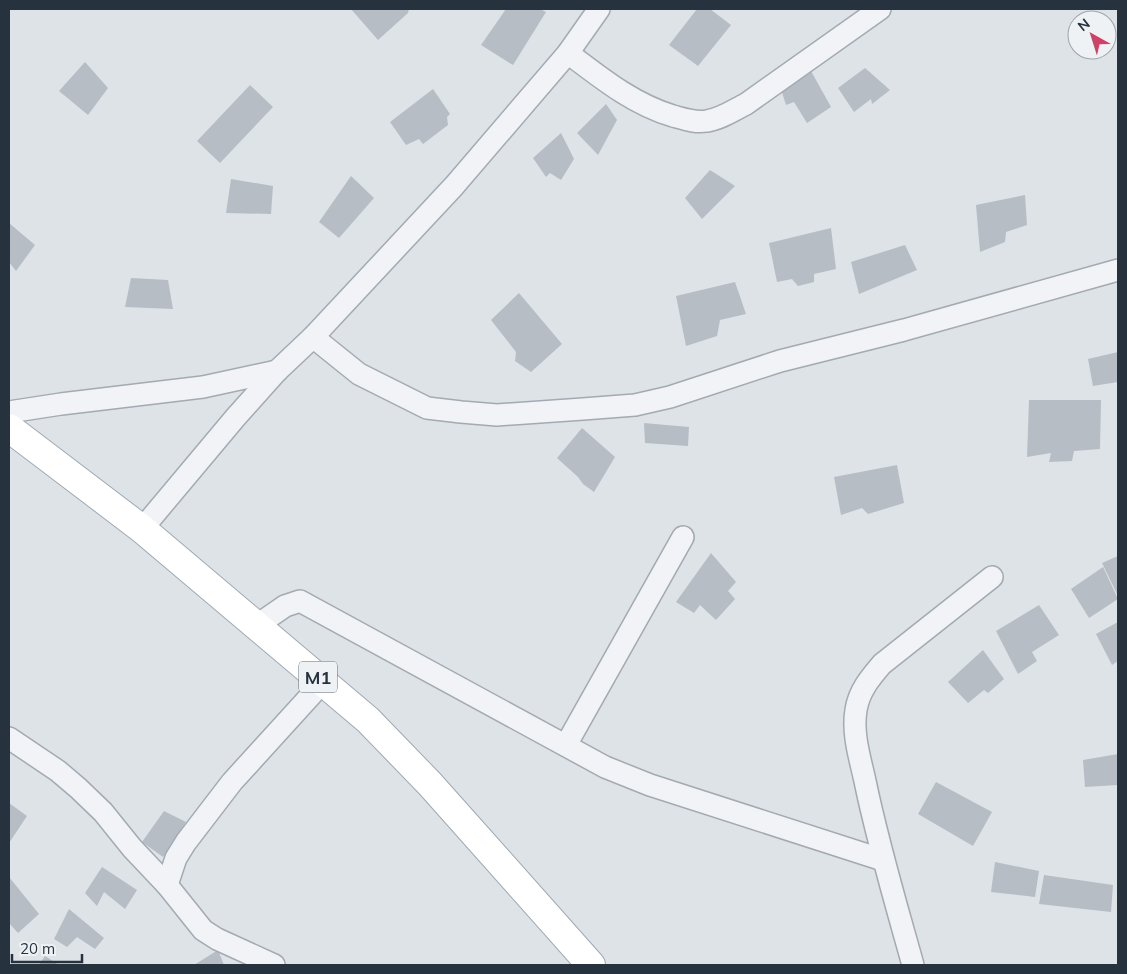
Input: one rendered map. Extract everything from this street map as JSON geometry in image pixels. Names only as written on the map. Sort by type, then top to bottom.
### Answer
[{"type":"main road","name":"M1","points":[[9,428],[142,529],[368,720],[430,784],[591,965]]},
{"type":"street","points":[[142,529],[277,371],[313,337],[454,186],[568,52],[599,9]]},
{"type":"street","points":[[568,52],[621,93],[658,112],[691,121],[708,121],[746,104],[880,9]]},
{"type":"street","points":[[313,337],[359,374],[427,408],[497,414],[635,405],[670,397],[780,361],[904,330],[1118,270]]},
{"type":"street","points":[[9,412],[203,387],[277,371]]},
{"type":"street","points":[[566,745],[683,537]]},
{"type":"street","points":[[913,965],[876,835],[856,737],[856,711],[860,696],[867,682],[882,664],[992,577]]},
{"type":"street","points":[[256,626],[285,606],[300,601],[605,767],[650,786],[883,860]]},
{"type":"street","points":[[167,885],[176,858],[186,842],[232,782],[323,682]]},
{"type":"street","points":[[9,738],[58,771],[103,812],[132,848],[167,885],[202,930],[217,939],[274,965]]},
{"type":"building","points":[[351,9],[409,9],[408,13],[378,40]]},
{"type":"building","points":[[506,9],[540,9],[546,12],[513,65],[481,45]]},
{"type":"building","points":[[697,9],[710,9],[731,25],[698,66],[669,45]]},
{"type":"building","points":[[85,62],[108,88],[88,115],[59,91]]},
{"type":"building","points":[[865,68],[890,90],[872,104],[871,99],[854,112],[838,88]]},
{"type":"building","points":[[811,71],[831,107],[807,123],[794,102],[786,105],[781,89]]},
{"type":"building","points":[[250,85],[273,107],[220,163],[197,141]]},
{"type":"building","points":[[433,89],[450,114],[447,117],[448,125],[423,144],[419,139],[406,145],[390,122]]},
{"type":"building","points":[[606,104],[617,120],[598,155],[577,133]]},
{"type":"building","points":[[561,133],[574,159],[561,180],[550,173],[546,177],[533,158]]},
{"type":"building","points":[[710,170],[735,186],[702,219],[685,198]]},
{"type":"building","points":[[351,176],[374,198],[339,238],[319,222]]},
{"type":"building","points":[[231,179],[273,186],[271,214],[226,213]]},
{"type":"building","points":[[1025,195],[1027,225],[1006,232],[1005,242],[980,252],[976,205]]},
{"type":"building","points":[[9,223],[35,245],[16,271],[9,262]]},
{"type":"building","points":[[831,228],[836,269],[814,274],[814,282],[798,286],[792,279],[777,282],[769,243]]},
{"type":"building","points":[[905,245],[917,270],[859,294],[851,262]]},
{"type":"building","points":[[131,278],[168,280],[173,309],[125,307]]},
{"type":"building","points":[[735,282],[746,314],[720,320],[717,336],[686,346],[676,296]]},
{"type":"building","points":[[519,293],[562,344],[531,372],[515,361],[516,352],[491,320]]},
{"type":"building","points":[[1118,352],[1118,382],[1093,386],[1088,359]]},
{"type":"building","points":[[1029,400],[1101,400],[1100,449],[1074,451],[1072,461],[1049,462],[1051,453],[1027,457]]},
{"type":"building","points":[[644,423],[689,427],[688,446],[645,443]]},
{"type":"building","points":[[582,428],[615,457],[594,492],[583,484],[557,458]]},
{"type":"building","points":[[897,465],[904,503],[868,514],[862,508],[841,515],[834,477]]},
{"type":"building","points":[[711,553],[736,582],[728,591],[735,599],[716,620],[700,605],[694,613],[676,602]]},
{"type":"building","points":[[1118,556],[1118,596],[1102,563]]},
{"type":"building","points":[[1103,567],[1118,599],[1089,618],[1071,589]]},
{"type":"building","points":[[1039,605],[1059,635],[1032,652],[1037,661],[1018,674],[996,631]]},
{"type":"building","points":[[1118,622],[1118,661],[1112,665],[1096,634]]},
{"type":"building","points":[[983,650],[1004,679],[988,693],[984,690],[968,703],[948,682]]},
{"type":"building","points":[[1118,754],[1118,785],[1085,787],[1083,760]]},
{"type":"building","points":[[936,782],[992,812],[973,846],[918,814]]},
{"type":"building","points":[[9,803],[27,816],[9,843]]},
{"type":"building","points":[[164,811],[186,822],[163,857],[142,842]]},
{"type":"building","points":[[995,862],[1039,871],[1035,897],[991,892]]},
{"type":"building","points":[[102,867],[137,890],[125,909],[104,892],[97,906],[85,893]]},
{"type":"building","points":[[1044,875],[1113,885],[1111,912],[1039,904]]},
{"type":"building","points":[[9,877],[39,914],[18,933],[9,923]]},
{"type":"building","points":[[69,909],[104,938],[95,949],[77,937],[67,947],[54,939]]},
{"type":"building","points":[[218,950],[224,965],[194,965]]},
{"type":"building","points":[[45,956],[59,965],[39,965]]}]
